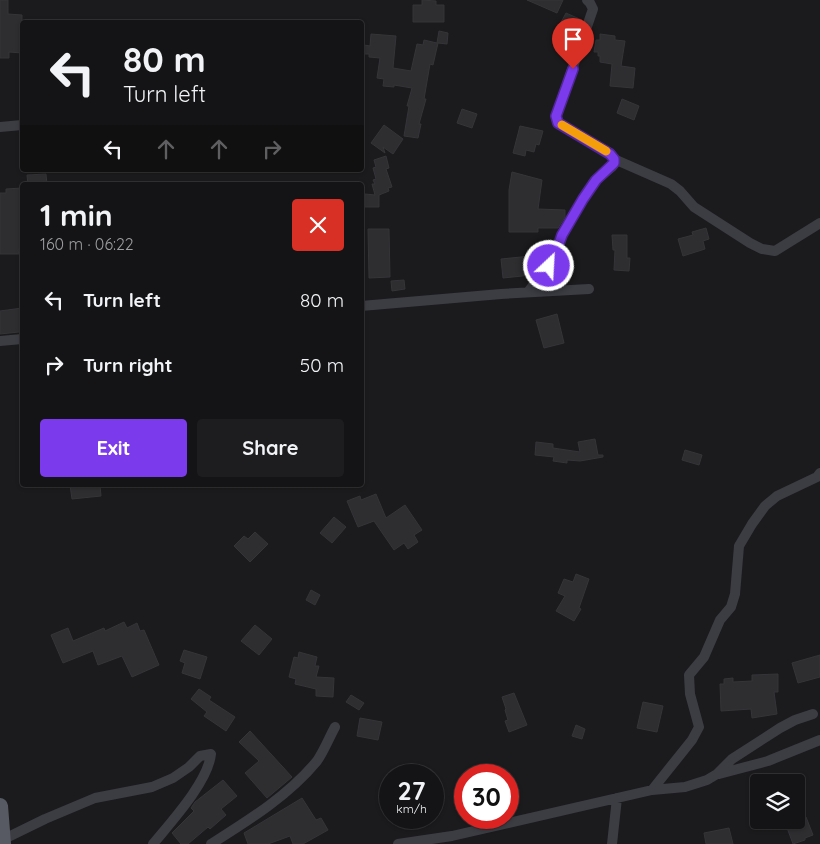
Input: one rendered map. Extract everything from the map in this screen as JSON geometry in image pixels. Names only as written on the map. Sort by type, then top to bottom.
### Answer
[{"type":"main road","points":[[0,806],[2,842]]},
{"type":"street","points":[[587,0],[593,9],[556,116],[558,123],[610,154],[614,159],[671,184],[694,207],[762,250],[774,251],[820,224]]},
{"type":"street","points":[[0,127],[20,125]]},
{"type":"street","points":[[528,292],[554,258],[562,235],[593,183],[612,167],[614,159]]},
{"type":"street","points":[[364,306],[528,292],[589,289]]},
{"type":"street","points":[[0,341],[20,339]]},
{"type":"street","points":[[652,790],[692,740],[698,727],[690,694],[689,676],[704,657],[720,620],[731,607],[735,594],[739,546],[765,506],[777,496],[817,477],[820,473]]},
{"type":"street","points":[[398,844],[452,836],[652,790],[685,787],[707,780],[717,774],[732,758],[772,733],[795,720],[813,714]]},
{"type":"street","points":[[211,844],[242,825],[290,790],[318,759],[335,727]]},
{"type":"street","points":[[717,774],[768,761],[820,740]]},
{"type":"street","points":[[2,842],[45,819],[95,798],[152,787],[173,778],[189,767],[200,756],[211,754],[210,764],[203,777],[174,820],[153,844]]},
{"type":"street","points":[[612,844],[617,798]]},
{"type":"building","points":[[0,0],[8,0],[8,14],[22,15],[22,20],[20,20],[20,53],[9,52],[9,58],[0,58]]},
{"type":"building","points":[[422,0],[436,1],[436,5],[444,5],[444,22],[413,22],[413,5],[422,5]]},
{"type":"building","points":[[527,0],[563,0],[557,13]]},
{"type":"building","points":[[566,13],[582,20],[576,34],[559,26]]},
{"type":"building","points":[[439,31],[448,33],[447,44],[438,43],[433,65],[430,64],[424,99],[426,99],[419,124],[421,124],[418,138],[404,136],[409,106],[407,106],[412,88],[394,85],[394,87],[383,86],[384,79],[377,78],[380,58],[369,57],[369,54],[364,54],[364,45],[370,46],[371,34],[396,36],[393,68],[411,71],[417,44],[423,45],[424,40],[437,43]]},
{"type":"building","points":[[600,34],[615,36],[615,40],[625,41],[621,66],[635,68],[633,88],[610,86],[612,64],[600,62],[598,52],[594,52],[596,40],[600,40]]},
{"type":"building","points":[[622,99],[639,106],[634,120],[617,113]]},
{"type":"building","points":[[462,109],[477,114],[472,128],[457,123]]},
{"type":"building","points":[[384,125],[403,139],[393,154],[383,147],[385,153],[371,143]]},
{"type":"building","points":[[520,126],[543,131],[539,145],[536,144],[534,152],[526,150],[525,156],[513,153]]},
{"type":"building","points":[[386,156],[389,168],[386,169],[392,187],[388,188],[389,191],[379,195],[379,207],[365,207],[365,194],[375,195],[372,184],[375,184],[373,180],[376,179],[373,168],[376,167],[374,160]]},
{"type":"building","points":[[512,172],[542,180],[538,209],[565,210],[565,217],[558,228],[538,228],[538,232],[509,232],[509,190]]},
{"type":"building","points":[[46,174],[47,182],[28,182],[27,175]]},
{"type":"building","points":[[20,188],[19,254],[0,254],[0,193],[6,193],[6,189]]},
{"type":"building","points":[[706,228],[709,239],[703,241],[705,249],[683,256],[678,239],[693,235],[692,232]]},
{"type":"building","points":[[368,229],[389,229],[390,277],[369,278]]},
{"type":"building","points":[[612,235],[627,235],[627,258],[630,258],[629,271],[614,270],[615,250],[613,250]]},
{"type":"building","points":[[531,256],[532,275],[503,278],[501,259]]},
{"type":"building","points":[[404,280],[405,289],[392,291],[391,281]]},
{"type":"building","points":[[20,308],[19,332],[0,334],[0,311]]},
{"type":"building","points":[[557,314],[564,343],[544,348],[536,320]]},
{"type":"building","points":[[595,439],[598,455],[603,455],[603,457],[580,461],[567,460],[567,463],[553,461],[554,457],[535,455],[536,442],[553,444],[553,448],[580,452],[578,442]]},
{"type":"building","points":[[685,450],[702,455],[699,465],[682,460]]},
{"type":"building","points":[[70,487],[100,487],[101,496],[72,499]]},
{"type":"building","points":[[376,494],[386,518],[405,505],[422,530],[414,535],[418,542],[408,549],[404,543],[394,550],[374,521],[358,527],[347,501],[360,496],[361,500]]},
{"type":"building","points":[[334,517],[346,527],[332,543],[320,533]]},
{"type":"building","points":[[255,532],[268,544],[250,562],[234,546],[244,536],[248,539]]},
{"type":"building","points":[[576,574],[589,579],[579,608],[581,609],[574,621],[556,611],[565,596],[558,593],[564,579],[573,582]]},
{"type":"building","points":[[311,590],[320,595],[315,605],[306,600]]},
{"type":"building","points":[[124,622],[127,628],[137,623],[140,631],[144,630],[159,665],[132,677],[122,656],[98,665],[93,651],[63,663],[51,635],[68,628],[73,641],[104,628],[105,631]]},
{"type":"building","points":[[255,625],[272,639],[259,655],[241,641]]},
{"type":"building","points":[[184,650],[207,657],[200,679],[182,673],[185,663],[180,661]]},
{"type":"building","points":[[299,652],[317,657],[315,666],[319,666],[316,677],[334,678],[333,697],[316,696],[316,689],[295,684],[296,679],[289,677],[294,657],[298,658]]},
{"type":"building","points":[[820,655],[820,677],[798,683],[792,663]]},
{"type":"building","points":[[778,674],[778,692],[774,692],[777,714],[752,718],[751,709],[721,711],[720,684],[724,684],[724,679],[733,678],[733,682],[752,681],[752,675]]},
{"type":"building","points":[[199,689],[211,697],[209,700],[235,717],[226,731],[204,716],[207,712],[191,699]]},
{"type":"building","points":[[514,693],[527,725],[509,732],[505,721],[508,720],[502,697]]},
{"type":"building","points":[[351,695],[364,703],[359,710],[346,702]]},
{"type":"building","points":[[643,702],[663,706],[657,732],[637,728]]},
{"type":"building","points":[[360,718],[382,722],[378,740],[357,736]]},
{"type":"building","points":[[576,725],[585,729],[582,739],[572,736]]},
{"type":"building","points":[[250,731],[292,777],[267,798],[245,773],[259,761],[239,742]]},
{"type":"building","points":[[223,780],[237,796],[221,809],[226,815],[188,844],[181,844],[172,833],[194,811],[191,808],[195,802]]},
{"type":"building","points":[[302,798],[316,820],[321,818],[328,830],[303,844],[293,844],[290,836],[268,844],[248,844],[244,833]]},
{"type":"building","points":[[805,817],[813,835],[793,844],[787,829],[805,829]]},
{"type":"building","points":[[729,828],[733,844],[706,844],[704,833]]},
{"type":"slow traffic","points":[[562,125],[606,151]]},
{"type":"route","points":[[549,266],[554,258],[562,235],[593,183],[612,167],[614,163],[613,156],[558,123],[556,116],[573,69]]}]
